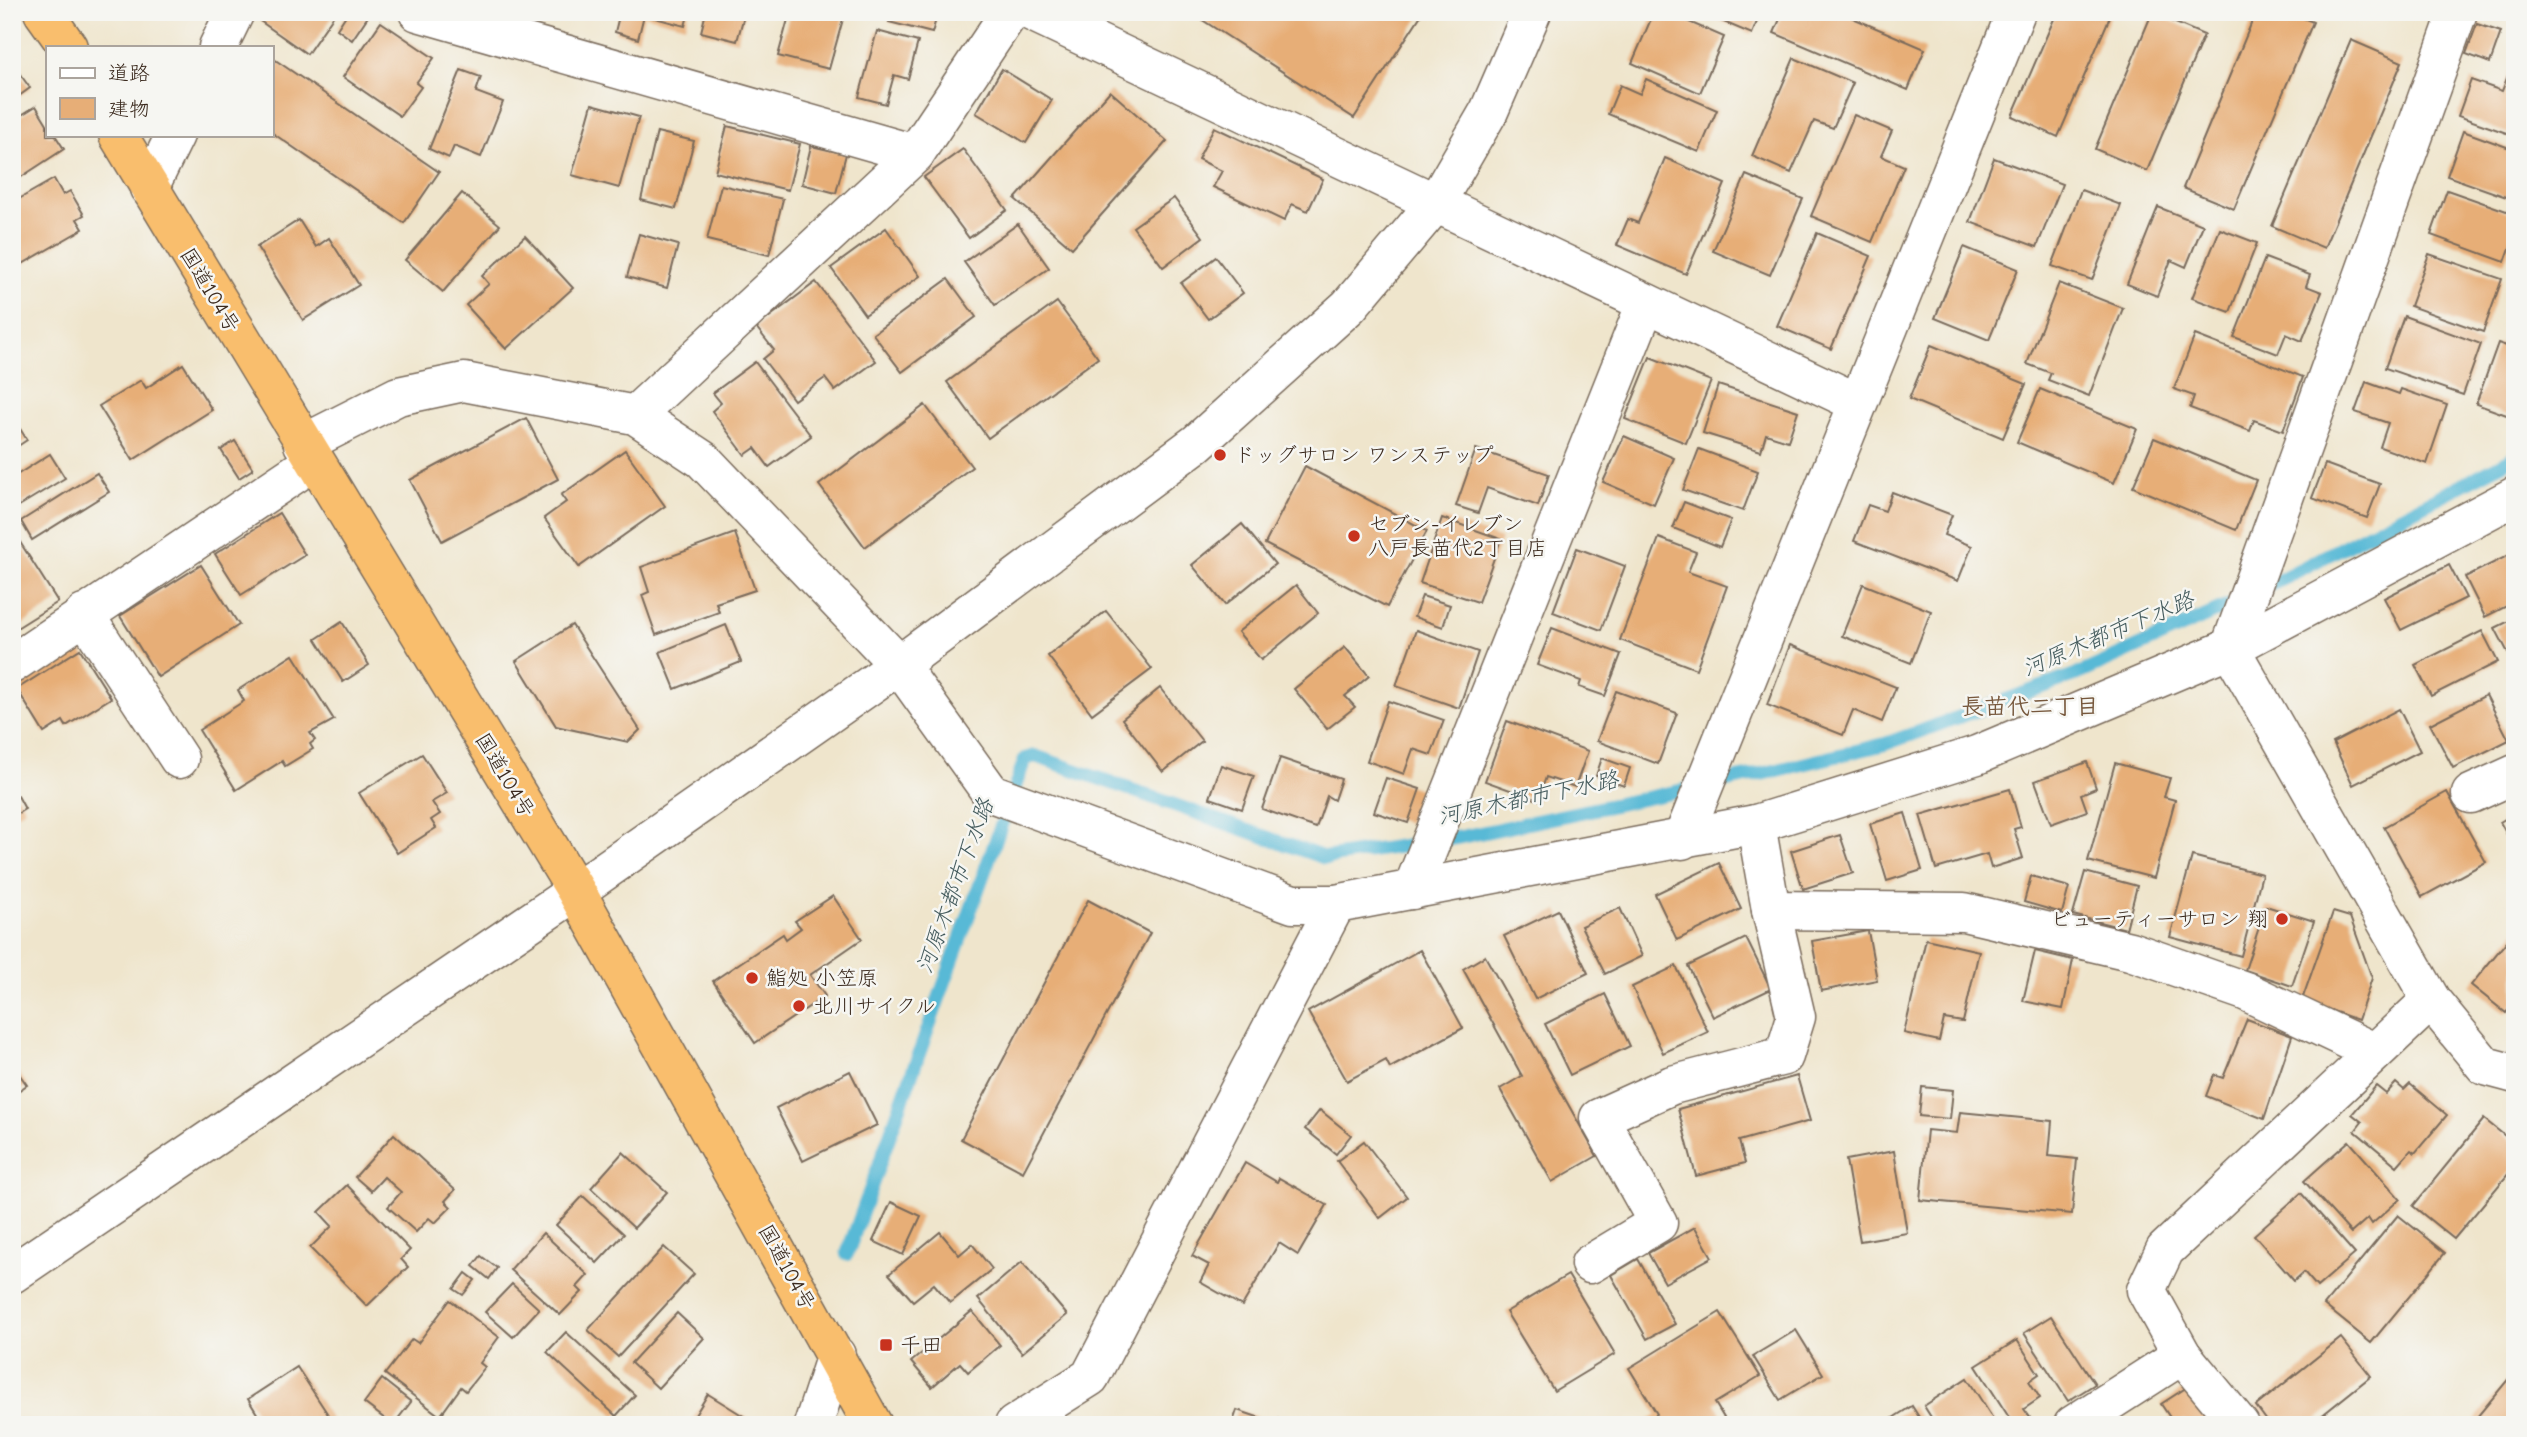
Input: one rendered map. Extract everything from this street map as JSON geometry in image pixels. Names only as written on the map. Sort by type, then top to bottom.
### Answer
[{"type":"highway","points":[[43,12],[67,46]]},
{"type":"highway","name":"国道104号","points":[[119,136],[308,453],[576,891],[873,1425]]},
{"type":"street","points":[[218,46],[235,12]]},
{"type":"street","points":[[418,12],[915,154]]},
{"type":"street","points":[[635,415],[915,154],[1010,12]]},
{"type":"street","points":[[1032,12],[1856,402]]},
{"type":"street","points":[[12,1274],[576,891],[899,665],[1196,443],[1349,306],[1435,204],[1489,111],[1532,12]]},
{"type":"street","points":[[1682,840],[1856,402],[2016,12]]},
{"type":"street","points":[[2459,12],[2230,648],[2431,1000],[2485,1066],[2515,1073]]},
{"type":"street","points":[[149,188],[175,136]]},
{"type":"street","points":[[1412,890],[1646,303]]},
{"type":"street","points":[[12,663],[308,453],[398,396],[464,382],[635,415],[703,460],[899,665],[991,793],[1293,904],[1336,904],[1756,824],[1977,755],[2230,648],[2514,497]]},
{"type":"street","points":[[84,614],[179,758]]},
{"type":"street","points":[[2471,794],[2515,774]]},
{"type":"street","points":[[1590,1264],[1658,1223],[1600,1118],[1672,1085],[1784,1056],[1796,1017],[1771,909],[1756,824]]},
{"type":"street","points":[[1014,1425],[1090,1377],[1336,904]]},
{"type":"street","points":[[1771,909],[1964,912],[2130,951],[2245,991],[2374,1052]]},
{"type":"street","points":[[2240,1425],[2182,1355],[2146,1290],[2165,1250],[2431,1000]]},
{"type":"street","points":[[813,1425],[836,1355]]},
{"type":"street","points":[[2073,1425],[2182,1355]]},
{"type":"building","points":[[266,12],[336,12],[307,54],[260,21]]},
{"type":"building","points":[[348,12],[371,12],[352,40],[337,29]]},
{"type":"building","points":[[620,12],[689,12],[685,26],[644,15],[638,39],[615,32]]},
{"type":"building","points":[[706,12],[745,12],[737,41],[701,32]]},
{"type":"building","points":[[790,12],[845,12],[829,69],[778,56]]},
{"type":"building","points":[[892,12],[938,12],[932,33],[889,22]]},
{"type":"building","points":[[1190,12],[1423,12],[1354,118]]},
{"type":"building","points":[[1654,12],[1666,12],[1724,37],[1700,93],[1632,63]]},
{"type":"building","points":[[1700,12],[1761,12],[1752,34]]},
{"type":"building","points":[[1783,12],[1839,12],[1925,49],[1908,90],[1774,33]]},
{"type":"building","points":[[2057,12],[2112,12],[2058,137],[2012,116]]},
{"type":"building","points":[[2256,12],[2289,12],[2313,22],[2234,209],[2183,188]]},
{"type":"building","points":[[2152,13],[2204,35],[2147,171],[2095,149]]},
{"type":"building","points":[[381,22],[434,58],[416,83],[421,87],[400,116],[343,77]]},
{"type":"building","points":[[2477,24],[2501,32],[2490,63],[2466,54]]},
{"type":"building","points":[[877,31],[918,42],[908,79],[894,75],[886,104],[859,97]]},
{"type":"building","points":[[2351,40],[2402,62],[2324,248],[2272,226]]},
{"type":"building","points":[[2515,57],[2515,136],[2458,116],[2471,80],[2502,91]]},
{"type":"building","points":[[273,58],[439,172],[404,223],[273,133]]},
{"type":"building","points":[[1794,58],[1853,83],[1833,128],[1814,121],[1791,173],[1752,156]]},
{"type":"building","points":[[12,63],[30,88],[12,101]]},
{"type":"building","points":[[1002,69],[1052,100],[1026,143],[976,113]]},
{"type":"building","points":[[461,70],[481,77],[476,92],[503,102],[481,157],[454,146],[449,158],[429,149]]},
{"type":"building","points":[[1646,79],[1717,110],[1699,152],[1608,114],[1620,85],[1640,94]]},
{"type":"building","points":[[1110,91],[1167,141],[1072,248],[1015,199]]},
{"type":"building","points":[[592,104],[639,117],[619,188],[572,175]]},
{"type":"building","points":[[36,106],[46,122],[46,136],[56,136],[64,149],[12,183],[12,121]]},
{"type":"building","points":[[1854,115],[1892,131],[1881,156],[1904,166],[1872,242],[1811,216]]},
{"type":"building","points":[[727,126],[800,144],[788,190],[715,172]]},
{"type":"building","points":[[1214,127],[1323,179],[1308,211],[1292,204],[1284,221],[1213,187],[1222,171],[1198,159]]},
{"type":"building","points":[[2463,131],[2515,150],[2515,200],[2447,176]]},
{"type":"building","points":[[657,132],[694,141],[676,209],[641,200]]},
{"type":"building","points":[[811,146],[846,154],[836,193],[802,184]]},
{"type":"building","points":[[963,149],[1007,210],[969,238],[924,177]]},
{"type":"building","points":[[1665,158],[1725,184],[1686,274],[1617,245],[1628,219],[1638,223]]},
{"type":"building","points":[[1994,158],[2062,184],[2037,247],[1970,222]]},
{"type":"building","points":[[1746,175],[1803,199],[1770,275],[1713,251]]},
{"type":"building","points":[[54,179],[63,195],[70,191],[84,215],[77,219],[83,229],[12,270],[12,203]]},
{"type":"building","points":[[721,185],[783,199],[769,255],[707,240]]},
{"type":"building","points":[[2081,190],[2121,205],[2092,280],[2052,266]]},
{"type":"building","points":[[2447,190],[2515,214],[2515,234],[2505,262],[2431,235]]},
{"type":"building","points":[[462,193],[500,225],[443,292],[405,260]]},
{"type":"building","points":[[1174,198],[1203,237],[1163,267],[1133,227]]},
{"type":"building","points":[[2158,207],[2203,225],[2186,267],[2171,260],[2157,296],[2127,284]]},
{"type":"building","points":[[299,220],[316,247],[329,238],[359,285],[303,320],[257,247]]},
{"type":"building","points":[[1018,224],[1049,268],[995,305],[964,262]]},
{"type":"building","points":[[886,228],[920,276],[865,315],[831,268]]},
{"type":"building","points":[[2220,229],[2257,243],[2230,312],[2192,298]]},
{"type":"building","points":[[1817,233],[1871,256],[1831,349],[1777,326]]},
{"type":"building","points":[[639,234],[678,245],[667,288],[627,277]]},
{"type":"building","points":[[525,236],[573,288],[506,349],[466,305],[489,284],[482,276]]},
{"type":"building","points":[[1964,247],[2018,269],[1989,340],[1935,318]]},
{"type":"building","points":[[2429,254],[2502,279],[2483,332],[2410,306]]},
{"type":"building","points":[[1216,257],[1243,293],[1208,319],[1181,283]]},
{"type":"building","points":[[2265,258],[2310,275],[2306,286],[2322,292],[2302,341],[2286,334],[2278,354],[2234,337]]},
{"type":"building","points":[[948,279],[976,317],[902,372],[873,334]]},
{"type":"building","points":[[816,282],[876,361],[835,391],[825,378],[794,400],[763,359],[774,350],[756,327]]},
{"type":"building","points":[[2059,283],[2123,308],[2089,396],[2048,380],[2051,373],[2027,364]]},
{"type":"building","points":[[1057,302],[1098,358],[988,438],[947,382]]},
{"type":"building","points":[[2404,316],[2481,344],[2463,395],[2385,368]]},
{"type":"building","points":[[2195,335],[2303,377],[2283,431],[2254,420],[2250,431],[2190,408],[2194,396],[2174,389]]},
{"type":"building","points":[[2498,343],[2515,349],[2515,418],[2476,404]]},
{"type":"building","points":[[1931,345],[2026,384],[2003,438],[1909,399]]},
{"type":"building","points":[[1650,357],[1711,381],[1686,443],[1625,419]]},
{"type":"building","points":[[755,362],[811,436],[769,467],[755,448],[745,455],[712,411],[721,403],[713,393]]},
{"type":"building","points":[[183,364],[212,410],[133,460],[99,406],[141,380],[146,388]]},
{"type":"building","points":[[2366,382],[2399,394],[2401,389],[2447,405],[2427,464],[2380,447],[2388,423],[2355,412]]},
{"type":"building","points":[[1718,385],[1798,411],[1788,441],[1766,434],[1761,451],[1703,433]]},
{"type":"building","points":[[2040,389],[2137,429],[2114,483],[2017,442]]},
{"type":"building","points":[[925,405],[972,467],[865,547],[819,485]]},
{"type":"building","points":[[12,416],[27,440],[12,450]]},
{"type":"building","points":[[526,418],[558,479],[442,541],[410,480]]},
{"type":"building","points":[[1624,436],[1674,458],[1654,504],[1603,482]]},
{"type":"building","points":[[2154,438],[2256,480],[2236,530],[2133,487]]},
{"type":"building","points":[[235,441],[253,469],[239,478],[221,450]]},
{"type":"building","points":[[1476,449],[1549,474],[1538,506],[1487,488],[1478,513],[1456,506]]},
{"type":"building","points":[[1699,449],[1758,471],[1743,511],[1683,490]]},
{"type":"building","points":[[625,450],[665,506],[579,567],[544,518],[566,502],[561,495]]},
{"type":"building","points":[[50,454],[65,478],[19,506],[12,495],[12,478]]},
{"type":"building","points":[[2325,464],[2380,484],[2367,518],[2312,498]]},
{"type":"building","points":[[1305,466],[1427,531],[1387,607],[1265,544]]},
{"type":"building","points":[[97,473],[109,492],[32,540],[21,521]]},
{"type":"building","points":[[1892,492],[1952,515],[1944,535],[1972,546],[1958,581],[1854,541],[1868,505],[1885,511]]},
{"type":"building","points":[[1684,502],[1731,520],[1720,547],[1673,528]]},
{"type":"building","points":[[279,513],[305,555],[241,595],[215,554]]},
{"type":"building","points":[[1442,518],[1501,539],[1478,602],[1420,583]]},
{"type":"building","points":[[1242,524],[1275,564],[1225,605],[1192,565]]},
{"type":"building","points":[[735,533],[755,590],[716,603],[719,612],[656,635],[642,595],[649,592],[641,567]]},
{"type":"building","points":[[1659,538],[1696,552],[1688,572],[1727,586],[1696,669],[1620,640]]},
{"type":"building","points":[[18,539],[58,602],[12,631],[12,542]]},
{"type":"building","points":[[1577,548],[1625,566],[1601,630],[1553,612]]},
{"type":"building","points":[[2515,552],[2515,602],[2485,617],[2465,577]]},
{"type":"building","points":[[201,565],[239,625],[158,677],[120,616]]},
{"type":"building","points":[[2449,565],[2466,598],[2401,630],[2384,598]]},
{"type":"building","points":[[1863,584],[1931,611],[1911,663],[1842,636]]},
{"type":"building","points":[[1296,585],[1318,613],[1261,660],[1238,632]]},
{"type":"building","points":[[1422,596],[1450,605],[1443,627],[1414,617]]},
{"type":"building","points":[[1106,611],[1152,669],[1092,714],[1048,656]]},
{"type":"building","points":[[2515,618],[2515,666],[2495,628]]},
{"type":"building","points":[[342,622],[369,665],[343,682],[316,639]]},
{"type":"building","points":[[572,625],[640,730],[628,742],[556,726],[516,661]]},
{"type":"building","points":[[726,625],[741,662],[675,689],[660,652]]},
{"type":"building","points":[[1552,628],[1621,654],[1605,696],[1579,687],[1581,681],[1537,665]]},
{"type":"building","points":[[1416,630],[1478,652],[1459,708],[1396,686]]},
{"type":"building","points":[[2482,631],[2498,662],[2431,696],[2415,665]]},
{"type":"building","points":[[1790,645],[1896,687],[1882,722],[1853,710],[1843,735],[1767,705]]},
{"type":"building","points":[[1345,647],[1369,676],[1345,696],[1355,707],[1327,729],[1294,689]]},
{"type":"building","points":[[80,649],[111,698],[66,726],[63,721],[44,733],[17,689]]},
{"type":"building","points":[[293,655],[334,720],[310,733],[315,740],[310,744],[313,749],[285,766],[282,761],[236,790],[199,730],[244,701],[238,690]]},
{"type":"building","points":[[1160,688],[1202,741],[1163,772],[1122,719]]},
{"type":"building","points":[[1616,691],[1677,713],[1658,764],[1597,741]]},
{"type":"building","points":[[2486,695],[2509,740],[2453,768],[2430,724]]},
{"type":"building","points":[[1388,701],[1444,720],[1431,755],[1413,749],[1404,774],[1367,761]]},
{"type":"building","points":[[2399,709],[2420,751],[2353,785],[2333,743]]},
{"type":"building","points":[[1507,721],[1588,751],[1575,787],[1546,777],[1538,800],[1485,781]]},
{"type":"building","points":[[422,754],[447,793],[432,802],[440,814],[431,820],[436,828],[397,853],[359,793]]},
{"type":"building","points":[[1280,758],[1341,779],[1334,800],[1327,796],[1316,828],[1262,809]]},
{"type":"building","points":[[1602,758],[1630,768],[1624,786],[1596,776]]},
{"type":"building","points":[[2087,762],[2096,788],[2081,794],[2087,811],[2051,824],[2035,781]]},
{"type":"building","points":[[2115,763],[2170,778],[2164,797],[2175,800],[2154,878],[2088,861]]},
{"type":"building","points":[[1221,765],[1254,776],[1242,809],[1210,798]]},
{"type":"building","points":[[1386,778],[1420,789],[1408,823],[1374,812]]},
{"type":"building","points":[[2010,789],[2021,827],[2014,829],[2023,858],[1991,868],[1987,854],[1936,869],[1920,815]]},
{"type":"building","points":[[2447,792],[2486,862],[2422,897],[2384,827]]},
{"type":"building","points":[[18,796],[25,809],[12,817],[12,800]]},
{"type":"building","points":[[1905,813],[1922,870],[1887,881],[1870,824]]},
{"type":"building","points":[[2515,813],[2515,849],[2500,822]]},
{"type":"building","points":[[1840,835],[1853,873],[1803,889],[1791,851]]},
{"type":"building","points":[[2192,856],[2262,874],[2241,956],[2170,937]]},
{"type":"building","points":[[1719,863],[1741,909],[1677,940],[1655,894]]},
{"type":"building","points":[[2085,872],[2137,886],[2126,929],[2073,915]]},
{"type":"building","points":[[2031,876],[2069,887],[2062,913],[2024,902]]},
{"type":"building","points":[[833,896],[862,939],[810,975],[825,996],[755,1043],[713,981],[783,934],[786,939],[801,928],[795,921]]},
{"type":"building","points":[[1088,900],[1150,933],[1023,1172],[961,1139]]},
{"type":"building","points":[[2266,906],[2314,921],[2292,986],[2245,970]]},
{"type":"building","points":[[1620,908],[1642,956],[1605,974],[1581,926]]},
{"type":"building","points":[[1558,910],[1588,973],[1535,999],[1504,936]]},
{"type":"building","points":[[2333,912],[2350,917],[2372,978],[2358,1020],[2302,1000]]},
{"type":"building","points":[[1868,931],[1877,980],[1821,991],[1812,941]]},
{"type":"building","points":[[2515,931],[2515,1002],[2506,1013],[2471,985]]},
{"type":"building","points":[[1746,938],[1771,989],[1713,1017],[1688,966]]},
{"type":"building","points":[[1926,939],[1979,951],[1963,1022],[1944,1019],[1939,1041],[1904,1033]]},
{"type":"building","points":[[1420,950],[1463,1028],[1390,1068],[1386,1060],[1347,1081],[1308,1012]]},
{"type":"building","points":[[2035,951],[2073,960],[2063,1009],[2023,1001]]},
{"type":"building","points":[[1485,956],[1597,1156],[1552,1182],[1500,1089],[1522,1076],[1463,969]]},
{"type":"building","points":[[1676,966],[1708,1032],[1663,1053],[1632,987]]},
{"type":"building","points":[[1605,994],[1630,1046],[1570,1075],[1545,1024]]},
{"type":"building","points":[[2247,1019],[2292,1036],[2264,1119],[2206,1096],[2214,1075],[2223,1078]]},
{"type":"building","points":[[12,1064],[27,1085],[12,1095]]},
{"type":"building","points":[[850,1071],[877,1125],[803,1161],[776,1108]]},
{"type":"building","points":[[1797,1076],[1810,1121],[1739,1141],[1745,1163],[1696,1176],[1678,1109]]},
{"type":"building","points":[[2396,1083],[2404,1090],[2410,1084],[2447,1115],[2415,1153],[2411,1150],[2397,1166],[2355,1131],[2362,1122],[2352,1114],[2376,1086],[2386,1094]]},
{"type":"building","points":[[1922,1087],[1953,1090],[1950,1119],[1919,1116]]},
{"type":"building","points":[[1320,1110],[1351,1135],[1336,1154],[1305,1129]]},
{"type":"building","points":[[1960,1112],[2052,1121],[2049,1156],[2077,1159],[2072,1214],[1920,1200],[1927,1130],[1957,1133]]},
{"type":"building","points":[[2484,1119],[2515,1144],[2515,1166],[2454,1239],[2413,1206]]},
{"type":"building","points":[[394,1134],[455,1190],[445,1201],[451,1207],[435,1223],[429,1218],[416,1232],[388,1207],[401,1192],[384,1177],[371,1191],[355,1177]]},
{"type":"building","points":[[1364,1141],[1407,1197],[1380,1218],[1337,1161]]},
{"type":"building","points":[[2349,1141],[2400,1199],[2372,1224],[2368,1218],[2351,1233],[2304,1181]]},
{"type":"building","points":[[1894,1151],[1907,1233],[1860,1241],[1846,1160]]},
{"type":"building","points":[[623,1152],[667,1192],[634,1228],[591,1188]]},
{"type":"building","points":[[1245,1163],[1277,1182],[1279,1178],[1327,1205],[1298,1255],[1279,1243],[1242,1306],[1200,1282],[1209,1265],[1192,1256]]},
{"type":"building","points":[[347,1185],[410,1250],[401,1259],[408,1267],[367,1306],[310,1248],[332,1226],[319,1212]]},
{"type":"building","points":[[2301,1193],[2355,1254],[2317,1287],[2304,1272],[2294,1281],[2254,1235]]},
{"type":"building","points":[[583,1196],[624,1234],[597,1263],[556,1225]]},
{"type":"building","points":[[891,1202],[921,1216],[903,1255],[873,1241]]},
{"type":"building","points":[[2398,1215],[2445,1253],[2371,1343],[2324,1305]]},
{"type":"building","points":[[1695,1227],[1712,1257],[1665,1283],[1648,1253]]},
{"type":"building","points":[[940,1232],[959,1255],[972,1244],[992,1269],[950,1303],[934,1284],[913,1301],[889,1274]]},
{"type":"building","points":[[543,1233],[588,1275],[577,1287],[582,1292],[560,1315],[510,1270]]},
{"type":"building","points":[[664,1247],[694,1274],[618,1357],[588,1330]]},
{"type":"building","points":[[481,1256],[497,1268],[489,1279],[473,1266]]},
{"type":"building","points":[[1638,1259],[1675,1324],[1647,1339],[1611,1275]]},
{"type":"building","points":[[1022,1262],[1067,1315],[1022,1353],[978,1299]]},
{"type":"building","points":[[466,1273],[475,1280],[463,1295],[454,1289]]},
{"type":"building","points":[[1568,1275],[1615,1354],[1554,1391],[1506,1312]]},
{"type":"building","points":[[512,1284],[539,1309],[513,1337],[485,1312]]},
{"type":"building","points":[[450,1300],[499,1337],[480,1363],[485,1367],[466,1391],[461,1387],[440,1416],[385,1374],[412,1339],[418,1343]]},
{"type":"building","points":[[972,1311],[1000,1345],[968,1372],[960,1363],[932,1387],[911,1362]]},
{"type":"building","points":[[1720,1312],[1760,1376],[1715,1403],[1724,1418],[1712,1425],[1640,1425],[1657,1414],[1629,1368]]},
{"type":"building","points":[[677,1313],[704,1338],[658,1388],[631,1363]]},
{"type":"building","points":[[2051,1316],[2095,1384],[2068,1401],[2024,1333]]},
{"type":"building","points":[[1796,1330],[1823,1374],[1780,1400],[1753,1356]]},
{"type":"building","points":[[566,1332],[635,1395],[616,1416],[547,1352]]},
{"type":"building","points":[[2341,1338],[2371,1376],[2310,1425],[2270,1425],[2256,1406]]},
{"type":"building","points":[[2017,1340],[2039,1374],[2029,1381],[2040,1398],[2024,1409],[2034,1423],[2031,1425],[2014,1425],[1976,1366]]},
{"type":"building","points":[[297,1367],[334,1425],[264,1425],[248,1399]]},
{"type":"building","points":[[2515,1371],[2515,1425],[2472,1423]]},
{"type":"building","points":[[1967,1378],[1997,1425],[1936,1425],[1924,1406]]},
{"type":"building","points":[[382,1379],[411,1402],[393,1425],[364,1403]]},
{"type":"building","points":[[2189,1386],[2214,1425],[2188,1425],[2185,1420],[2175,1425],[2161,1404]]},
{"type":"building","points":[[708,1394],[758,1425],[689,1425]]},
{"type":"building","points":[[1912,1406],[1924,1425],[1883,1425],[1896,1416]]},
{"type":"building","points":[[1237,1410],[1278,1424],[1279,1419],[1296,1425],[1232,1425]]},
{"type":"waterway","name":"河原木都市下水路","points":[[2257,592],[2515,457]]},
{"type":"waterway","name":"河原木都市下水路","points":[[847,1254],[1025,759],[1035,756],[1325,858],[1461,837],[1770,772],[1885,744],[2083,672],[2239,601]]},
{"type":"place","name":"ドッグサロン ワンステップ","points":[[1220,455]]},
{"type":"place","name":"セブン-イレブン 八戸長苗代2丁目店","points":[[1354,536]]},
{"type":"place","name":"ビューティーサロン 翔","points":[[2282,919]]},
{"type":"place","name":"鮨処 小笠原","points":[[752,978]]},
{"type":"place","name":"北川サイクル","points":[[799,1006]]},
{"type":"place","name":"千田","points":[[886,1345]]},
{"type":"district","name":"長苗代二丁目","points":[[2030,706]]}]
